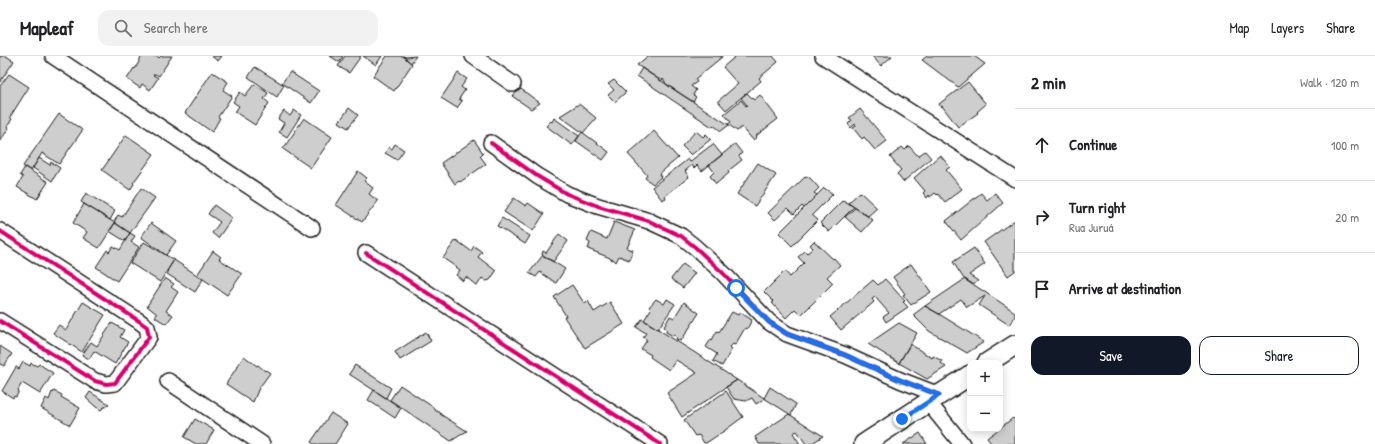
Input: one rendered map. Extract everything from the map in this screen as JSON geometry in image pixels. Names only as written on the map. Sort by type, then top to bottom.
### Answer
[{"type":"street","points":[[53,56],[312,228]]},
{"type":"street","points":[[473,56],[513,84]]},
{"type":"street","points":[[823,56],[1015,179]]},
{"type":"street","points":[[491,143],[543,180],[567,194],[598,206],[649,221],[681,236],[695,246],[723,273],[762,316],[787,334],[840,353],[900,380],[933,399],[962,444]]},
{"type":"street","points":[[0,231],[148,327],[149,337],[115,383],[106,384],[95,381],[0,321]]},
{"type":"street","points":[[366,253],[660,444]]},
{"type":"street","points":[[992,360],[1015,345]]},
{"type":"street","points":[[864,444],[967,376]]},
{"type":"street","points":[[168,381],[262,444]]},
{"type":"building","points":[[0,56],[6,56],[14,61],[0,82]]},
{"type":"building","points":[[142,56],[157,56],[159,58],[161,56],[172,56],[159,76],[155,74],[153,75],[158,78],[150,90],[142,84],[140,88],[127,79],[134,68],[135,69]]},
{"type":"building","points":[[211,56],[222,56],[218,61]]},
{"type":"building","points":[[330,56],[343,56],[339,62]]},
{"type":"building","points":[[345,56],[361,56],[349,73],[338,66]]},
{"type":"building","points":[[363,56],[382,56],[376,65]]},
{"type":"building","points":[[387,56],[403,56],[412,64],[394,91],[373,76]]},
{"type":"building","points":[[403,56],[406,57],[416,56],[411,63]]},
{"type":"building","points":[[648,56],[722,57],[695,79],[697,82],[691,86],[696,90],[693,95],[696,97],[693,102],[667,85],[663,79],[661,81],[637,65]]},
{"type":"building","points":[[736,56],[773,56],[778,62],[759,78],[761,81],[726,110],[718,101],[738,84],[723,67]]},
{"type":"building","points":[[872,56],[892,56],[881,66]]},
{"type":"building","points":[[927,56],[974,56],[985,64],[958,87],[922,60]]},
{"type":"building","points":[[255,67],[284,85],[277,97],[248,77]]},
{"type":"building","points":[[642,68],[729,125],[721,131],[713,125],[712,127],[637,76]]},
{"type":"building","points":[[212,72],[228,82],[223,90],[232,96],[218,117],[220,118],[212,132],[185,113]]},
{"type":"building","points":[[290,72],[319,91],[311,103],[282,83]]},
{"type":"building","points":[[458,73],[467,79],[461,87],[465,90],[459,99],[462,101],[457,108],[441,98]]},
{"type":"building","points":[[9,74],[29,87],[10,117],[12,119],[7,127],[9,128],[0,141],[0,86]]},
{"type":"building","points":[[614,80],[626,92],[615,102],[608,95],[614,90],[608,84]]},
{"type":"building","points":[[968,82],[986,104],[977,112],[978,113],[958,127],[939,104]]},
{"type":"building","points":[[254,84],[268,93],[264,99],[269,103],[255,125],[235,112],[239,106],[233,102],[240,92],[245,96]]},
{"type":"building","points":[[521,89],[540,103],[531,109],[512,96]]},
{"type":"building","points":[[747,93],[754,100],[760,95],[778,119],[753,140],[742,127],[737,131],[728,124],[731,122],[724,114],[741,100],[746,106],[747,105],[741,98]]},
{"type":"building","points":[[579,104],[596,118],[583,133],[560,116]]},
{"type":"building","points":[[349,108],[358,115],[348,128],[339,122]]},
{"type":"building","points":[[860,109],[887,141],[875,150],[864,137],[862,139],[853,128],[856,126],[855,124],[851,128],[848,124],[852,120],[849,118]]},
{"type":"building","points":[[294,110],[301,115],[287,137],[279,132],[284,123],[278,119],[284,111],[290,116]]},
{"type":"building","points":[[59,114],[82,131],[59,164],[42,153],[31,171],[23,166]]},
{"type":"building","points":[[304,118],[332,137],[311,168],[283,149]]},
{"type":"building","points":[[554,118],[579,136],[572,145],[546,126],[551,121],[552,122]]},
{"type":"building","points":[[654,131],[678,158],[659,174],[661,177],[653,184],[645,178],[647,175],[628,154]]},
{"type":"building","points":[[696,131],[703,137],[706,134],[711,139],[691,155],[682,146]]},
{"type":"building","points":[[582,132],[609,152],[603,160],[576,141]]},
{"type":"building","points":[[126,135],[154,154],[133,183],[134,184],[130,190],[102,170]]},
{"type":"building","points":[[474,140],[483,153],[480,156],[486,164],[455,184],[441,163]]},
{"type":"building","points":[[395,144],[404,150],[397,160],[385,153],[389,147],[392,149]]},
{"type":"building","points":[[713,144],[722,155],[702,171],[697,165],[694,168],[692,165],[685,171],[689,177],[662,200],[652,187],[688,159],[690,162]]},
{"type":"building","points":[[735,144],[742,153],[739,156],[742,160],[728,171],[729,173],[716,184],[710,176],[714,172],[709,165]]},
{"type":"building","points":[[909,146],[918,156],[925,151],[931,158],[903,182],[897,174],[901,170],[890,157],[902,147],[905,150]]},
{"type":"building","points":[[940,155],[950,167],[946,170],[962,189],[945,202],[938,194],[937,195],[935,193],[930,197],[929,195],[927,198],[923,193],[925,191],[914,178]]},
{"type":"building","points":[[39,158],[50,165],[51,162],[60,168],[52,181],[33,168]]},
{"type":"building","points":[[758,163],[776,175],[755,206],[737,194]]},
{"type":"building","points":[[25,167],[48,182],[37,199],[17,187],[23,177],[20,175]]},
{"type":"building","points":[[358,171],[367,178],[364,181],[373,188],[369,194],[378,201],[362,222],[336,205]]},
{"type":"building","points":[[806,176],[810,178],[819,188],[814,193],[817,195],[804,208],[802,206],[794,214],[788,208],[775,220],[768,213]]},
{"type":"building","points":[[141,188],[155,198],[130,233],[114,222],[118,215],[122,217]]},
{"type":"building","points":[[824,188],[833,194],[812,215],[818,220],[792,246],[779,233]]},
{"type":"building","points":[[860,192],[877,208],[868,216],[848,203]]},
{"type":"building","points":[[86,193],[115,211],[110,220],[81,202]]},
{"type":"building","points":[[981,193],[987,200],[995,193],[1003,203],[961,240],[946,221]]},
{"type":"building","points":[[514,198],[526,206],[528,203],[544,214],[533,231],[504,212]]},
{"type":"building","points":[[843,200],[854,207],[829,232],[820,223]]},
{"type":"building","points":[[84,204],[115,223],[99,248],[83,238],[87,232],[73,223]]},
{"type":"building","points":[[214,205],[232,218],[218,238],[212,233],[220,222],[208,214]]},
{"type":"building","points":[[855,208],[873,220],[862,232],[845,217]]},
{"type":"building","points":[[502,218],[530,236],[525,244],[497,226]]},
{"type":"building","points":[[1015,220],[1015,271],[1008,276],[984,242]]},
{"type":"building","points":[[614,222],[635,230],[627,248],[633,250],[629,260],[619,256],[616,262],[613,259],[611,260],[610,258],[588,249],[590,243],[587,241],[591,232],[607,239]]},
{"type":"building","points":[[115,223],[130,233],[125,241],[109,231]]},
{"type":"building","points":[[151,223],[176,241],[166,255],[141,237]]},
{"type":"building","points":[[130,233],[135,236],[131,242],[139,247],[117,281],[96,267],[107,250],[109,252],[113,246],[120,250]]},
{"type":"building","points":[[559,234],[568,241],[553,262],[542,255],[543,251],[546,253]]},
{"type":"building","points":[[456,240],[471,251],[474,246],[482,252],[478,257],[496,271],[490,280],[486,281],[482,278],[477,286],[466,277],[463,281],[456,275],[460,270],[443,258]]},
{"type":"building","points":[[814,241],[840,265],[827,277],[833,283],[801,315],[795,309],[786,318],[764,292],[785,271],[790,277],[804,263],[798,257],[805,251],[807,253],[813,248],[810,245]]},
{"type":"building","points":[[144,242],[174,260],[160,282],[130,263]]},
{"type":"building","points":[[974,248],[985,264],[969,275],[978,281],[973,285],[964,279],[953,262]]},
{"type":"building","points":[[213,251],[221,257],[219,259],[242,274],[227,295],[197,275]]},
{"type":"building","points":[[543,255],[565,269],[556,283],[540,272],[536,277],[529,273]]},
{"type":"building","points":[[174,260],[203,279],[195,292],[167,274],[167,271]]},
{"type":"building","points":[[683,264],[695,273],[683,288],[671,279]]},
{"type":"building","points":[[911,264],[931,292],[911,305],[903,295],[905,294],[893,277]]},
{"type":"building","points":[[165,278],[174,284],[171,287],[178,292],[166,311],[173,315],[166,324],[155,317],[157,314],[147,306]]},
{"type":"building","points":[[885,279],[905,301],[903,302],[908,307],[886,322],[883,317],[889,313],[875,297],[872,299],[874,302],[841,330],[830,317],[873,280],[878,285]]},
{"type":"building","points":[[965,279],[1015,312],[1015,316],[1009,325],[979,305],[985,296],[967,307],[961,299],[939,314],[925,306]]},
{"type":"building","points":[[572,285],[585,304],[588,301],[594,312],[610,302],[624,324],[585,348],[564,317],[566,316],[554,297]]},
{"type":"building","points":[[656,299],[664,304],[667,299],[675,304],[658,329],[644,320],[651,309],[649,307]]},
{"type":"building","points":[[83,302],[105,315],[82,352],[53,333],[59,325],[66,330]]},
{"type":"building","points":[[684,302],[699,313],[681,341],[676,339],[676,336],[666,332],[667,329],[664,327],[670,316],[674,318]]},
{"type":"building","points":[[925,306],[984,342],[967,353],[929,331],[913,315]]},
{"type":"building","points":[[732,312],[738,315],[740,312],[752,320],[747,329],[745,328],[735,345],[733,344],[730,347],[732,349],[722,366],[713,361],[717,354],[706,347],[717,331],[719,332]]},
{"type":"building","points":[[642,319],[737,380],[682,417],[667,393],[697,373],[676,360],[669,370],[641,349],[647,340],[643,337],[646,333],[636,327]]},
{"type":"building","points":[[112,323],[124,330],[120,337],[128,342],[115,364],[94,351],[89,359],[82,355],[91,342],[97,346]]},
{"type":"building","points":[[899,323],[917,333],[899,363],[868,344]]},
{"type":"building","points":[[426,332],[431,341],[400,360],[395,352]]},
{"type":"building","points":[[910,344],[932,358],[933,356],[942,361],[941,363],[946,367],[927,379],[899,363]]},
{"type":"building","points":[[0,346],[12,354],[4,366],[0,364]]},
{"type":"building","points":[[244,356],[257,366],[258,365],[270,373],[259,388],[253,402],[226,384]]},
{"type":"building","points":[[23,362],[30,366],[31,363],[37,366],[39,364],[53,373],[40,394],[22,383],[16,397],[14,396],[13,398],[2,391],[16,367],[19,369]]},
{"type":"building","points":[[355,365],[391,388],[386,398],[349,374]]},
{"type":"building","points":[[737,380],[765,398],[756,404],[752,398],[746,401],[734,399],[726,387]]},
{"type":"building","points":[[400,385],[433,407],[436,411],[441,413],[440,414],[467,431],[451,441],[390,400]]},
{"type":"building","points":[[770,387],[796,404],[791,415],[764,398]]},
{"type":"building","points":[[374,390],[401,408],[395,418],[368,400]]},
{"type":"building","points":[[54,391],[80,408],[70,425],[41,408],[46,398],[49,400],[52,392],[53,393]]},
{"type":"building","points":[[726,391],[743,417],[704,443],[699,435],[695,436],[684,420]]},
{"type":"building","points":[[90,392],[109,404],[101,410],[96,407],[86,398]]},
{"type":"building","points":[[331,413],[348,424],[335,444],[314,444],[311,442]]},
{"type":"building","points":[[789,414],[823,436],[811,444],[806,444],[797,431],[793,433],[800,444],[759,444],[755,437]]},
{"type":"building","points":[[1013,418],[1015,420],[1015,444],[992,444],[987,438],[995,432],[1003,432],[1003,426]]},
{"type":"building","points":[[195,419],[214,430],[206,444],[196,444],[184,437]]},
{"type":"building","points":[[920,433],[927,444],[903,444]]},
{"type":"cycle path","points":[[491,143],[537,176],[567,194],[598,206],[649,221],[681,236],[723,273],[769,322],[787,334],[845,355],[900,380],[939,395]]},
{"type":"cycle path","points":[[0,231],[139,321],[147,327],[149,337],[115,383],[106,384],[95,381],[0,321]]},
{"type":"cycle path","points":[[366,253],[660,444]]},
{"type":"route","points":[[736,288],[762,316],[787,334],[845,355],[900,380],[939,395],[902,419]]}]
